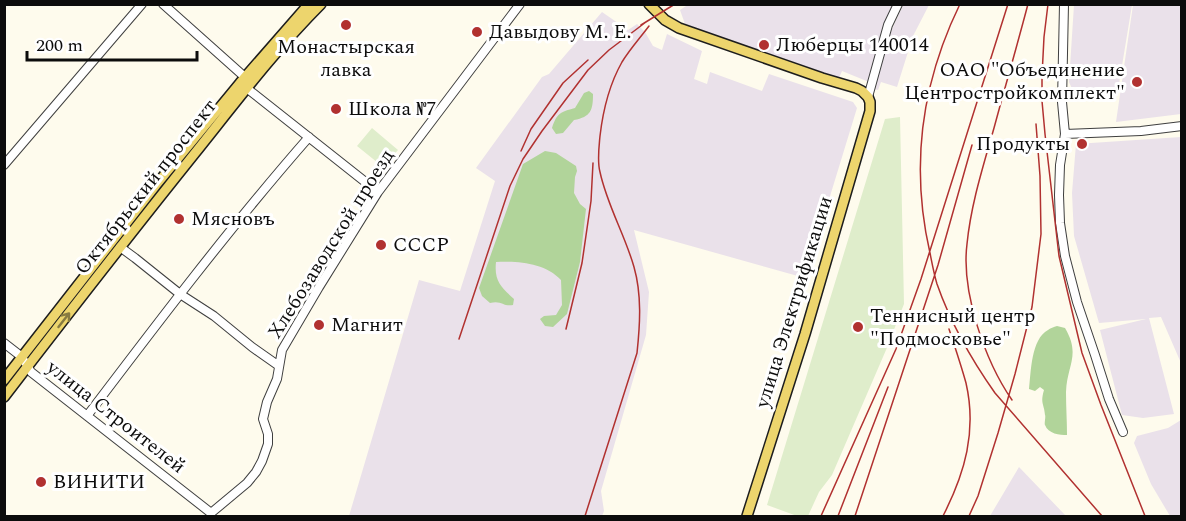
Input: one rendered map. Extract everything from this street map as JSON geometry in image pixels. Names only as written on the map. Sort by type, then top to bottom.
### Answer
[{"type":"main road","name":"Октябрьский проспект","points":[[4,397],[309,4]]},
{"type":"main road","name":"Октябрьский проспект","points":[[4,380],[156,185],[246,83],[321,4]]},
{"type":"main road","points":[[649,4],[666,20],[679,28],[856,88],[868,97]]},
{"type":"main road","name":"улица Электрификации","points":[[747,516],[805,334],[870,111],[868,97]]},
{"type":"street","points":[[4,165],[142,4]]},
{"type":"street","points":[[163,4],[246,83],[378,192]]},
{"type":"street","name":"Хлебозаводской проезд","points":[[211,515],[247,483],[262,461],[268,444],[263,419],[267,402],[277,379],[282,350],[378,192],[520,4]]},
{"type":"street","points":[[868,97],[888,25],[898,4]]},
{"type":"street","points":[[1064,4],[1062,102],[1065,134],[1060,165],[1060,223],[1065,256],[1077,302],[1109,399],[1123,432]]},
{"type":"street","points":[[1065,134],[1141,131],[1182,126]]},
{"type":"street","points":[[87,416],[180,294],[309,137]]},
{"type":"street","points":[[120,247],[279,366]]},
{"type":"street","name":"улица Строителей","points":[[4,344],[22,357],[32,372],[211,515]]},
{"type":"shaded area","points":[[689,4],[894,5],[884,26],[869,82],[842,71],[839,78],[685,24],[680,10]]},
{"type":"shaded area","points":[[903,5],[929,5],[913,36],[897,87],[881,82],[878,90],[873,89],[892,29]]},
{"type":"shaded area","points":[[1074,5],[1132,5],[1117,96],[1073,91],[1069,82]]},
{"type":"shaded area","points":[[1133,5],[1181,5],[1181,114],[1116,122]]},
{"type":"shaded area","points":[[602,12],[628,30],[637,24],[653,46],[662,50],[667,34],[702,51],[694,79],[707,84],[710,72],[762,91],[769,74],[853,102],[857,108],[805,278],[634,230],[649,292],[646,335],[601,491],[604,511],[602,516],[349,516],[419,280],[460,291],[495,181],[476,168],[542,77],[549,74]]},
{"type":"shaded area","points":[[1181,137],[1181,363],[1161,317],[1149,318],[1174,414],[1143,418],[1122,415],[1100,330],[1146,319],[1099,323],[1074,236],[1072,193],[1076,144]]},
{"type":"shaded area","points":[[1181,420],[1181,516],[1170,516],[1151,484],[1134,443],[1137,436],[1168,428]]},
{"type":"shaded area","points":[[1019,467],[1066,516],[990,516]]},
{"type":"green space","points":[[589,91],[593,94],[590,112],[574,120],[563,133],[556,134],[552,128],[558,116],[562,112],[575,108],[584,93]]},
{"type":"green space","name":"Теннисный центр \"Подмосковье\"","points":[[900,117],[904,304],[832,475],[819,492],[808,516],[797,516],[767,505],[885,119]]},
{"type":"green space","points":[[372,128],[398,150],[383,167],[357,146]]},
{"type":"green space","points":[[545,151],[556,153],[576,166],[574,193],[586,209],[580,262],[567,314],[553,327],[545,326],[540,319],[544,316],[556,315],[562,305],[561,280],[555,274],[522,263],[496,262],[497,279],[514,299],[513,305],[490,303],[482,296],[479,288],[523,164]]},
{"type":"green space","points":[[1057,326],[1065,328],[1070,337],[1073,353],[1066,392],[1067,435],[1055,433],[1047,428],[1042,401],[1044,390],[1040,387],[1035,391],[1029,389],[1033,356],[1038,341],[1042,334]]},
{"type":"railway","points":[[641,25],[675,4]]},
{"type":"railway","points":[[960,4],[936,64],[928,95],[920,157],[924,221],[936,280],[962,341],[995,393],[1102,516]]},
{"type":"railway","points":[[821,516],[896,349],[921,279],[1008,4]]},
{"type":"railway","points":[[1012,400],[984,346],[971,304],[966,263],[974,200],[1028,4]]},
{"type":"railway","points":[[1048,4],[1044,37],[1042,101],[1059,256],[1082,353],[1145,516]]},
{"type":"railway","points":[[459,339],[510,186],[523,159],[588,70],[609,50],[646,22]]},
{"type":"railway","points":[[585,516],[637,353],[639,321],[638,288],[634,267],[600,172],[598,159],[600,136],[607,98],[617,71],[649,26]]},
{"type":"railway","points":[[521,151],[531,129],[563,83],[588,60]]},
{"type":"railway","points":[[969,516],[978,496],[998,433],[1032,307],[1041,234],[1036,124]]},
{"type":"railway","points":[[855,516],[938,265],[972,145]]},
{"type":"railway","points":[[566,329],[582,263],[591,201],[593,163]]},
{"type":"railway","points":[[943,516],[963,468],[970,418],[966,383],[949,329]]},
{"type":"railway","points":[[838,516],[888,387]]},
{"type":"place","name":"Монастырская лавка","points":[[346,25]]},
{"type":"place","name":"Давыдову М. Е.","points":[[477,32]]},
{"type":"place","name":"Люберцы 140014","points":[[764,45]]},
{"type":"place","name":"ОАО \"Объединение Центростройкомплект\"","points":[[1137,82]]},
{"type":"place","name":"Школа №7","points":[[336,109]]},
{"type":"place","name":"Продукты","points":[[1082,144]]},
{"type":"place","name":"Мясновъ","points":[[179,219]]},
{"type":"place","name":"СССР","points":[[381,245]]},
{"type":"place","name":"Магнит","points":[[319,325]]},
{"type":"place","name":"Теннисный центр \"Подмосковье\"","points":[[858,327]]},
{"type":"place","name":"ВИНИТИ","points":[[41,482]]}]
